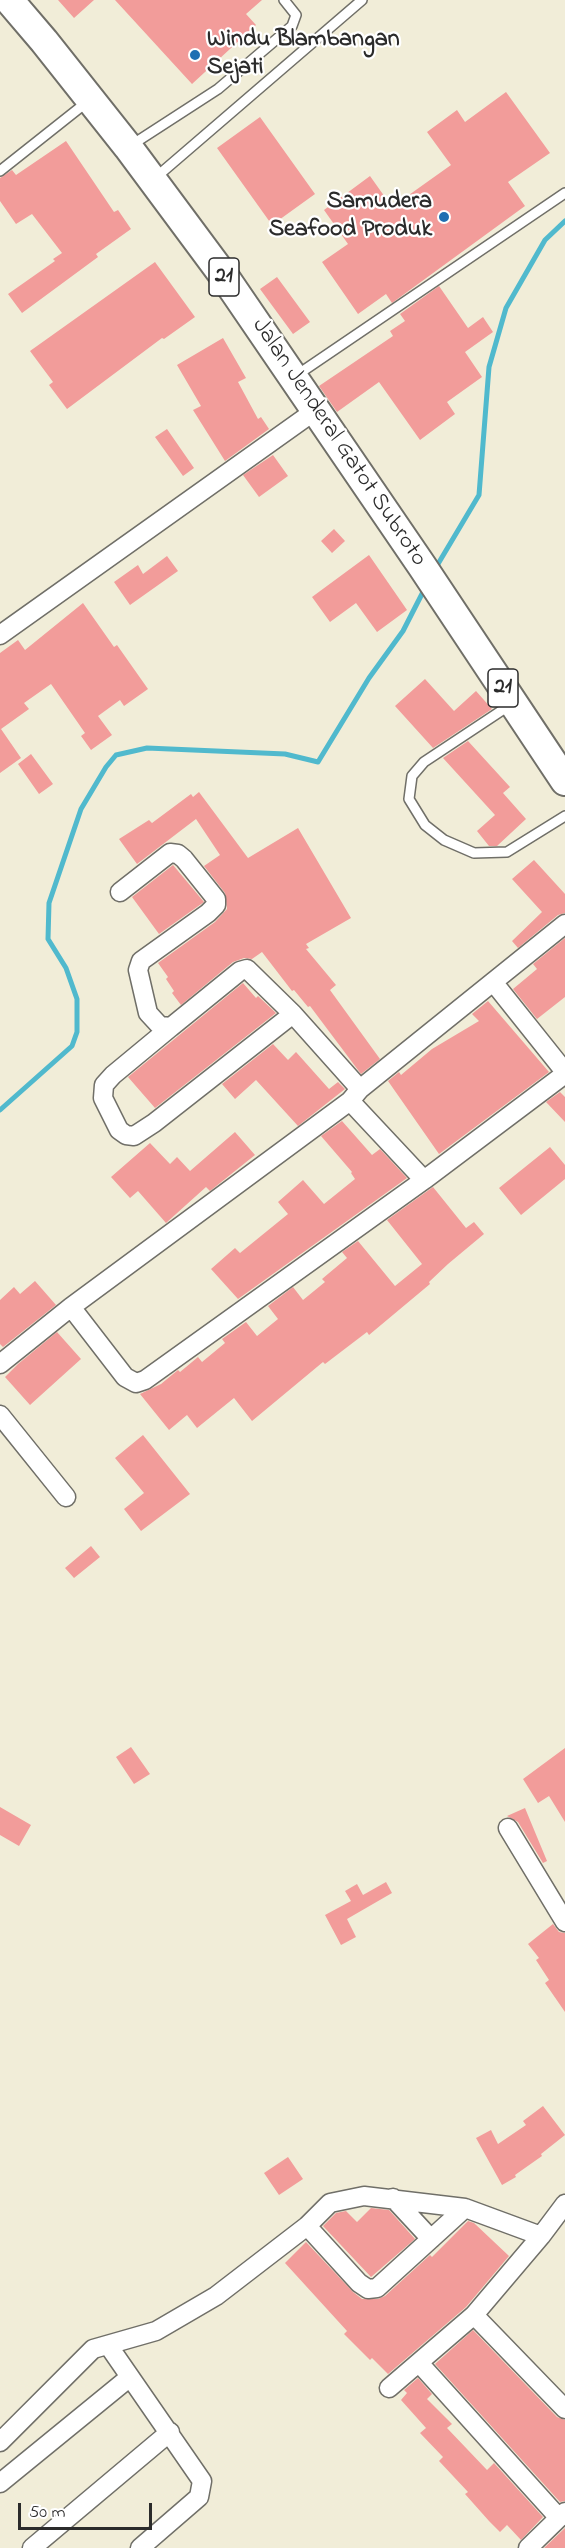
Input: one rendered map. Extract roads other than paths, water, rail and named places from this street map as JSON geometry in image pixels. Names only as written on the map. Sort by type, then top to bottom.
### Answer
[{"type":"highway","name":"Jalan Jenderal Gatot Subroto","points":[[9,0],[128,147],[226,279],[441,594],[565,781]]},
{"type":"street","points":[[0,635],[316,410]]},
{"type":"street","points":[[120,892],[170,853],[178,854],[184,859],[216,899],[216,905],[208,913],[141,961],[138,970],[148,1013],[160,1026],[171,1027]]},
{"type":"street","points":[[0,1364],[355,1095],[565,924]]},
{"type":"street","points":[[293,1014],[154,1123],[134,1136],[126,1135],[118,1130],[103,1098],[104,1085],[112,1075],[240,971],[247,969],[293,1014],[424,1180]]},
{"type":"street","points":[[71,1308],[125,1377],[136,1383],[145,1380],[424,1180],[565,1073],[494,983]]},
{"type":"street","points":[[0,1415],[66,1497]]},
{"type":"street","points":[[508,1828],[565,1922]]},
{"type":"street","points":[[0,2442],[93,2349],[156,2331],[216,2296],[307,2226],[330,2203],[364,2196],[465,2208],[541,2236]]},
{"type":"street","points":[[393,2198],[431,2239]]},
{"type":"street","points":[[389,2388],[420,2364],[474,2315],[565,2204]]},
{"type":"street","points":[[307,2226],[359,2283],[368,2289],[377,2289],[465,2208]]},
{"type":"street","points":[[474,2315],[565,2409]]},
{"type":"street","points":[[108,2345],[202,2481],[199,2497],[140,2548]]},
{"type":"street","points":[[420,2364],[562,2515],[528,2548]]},
{"type":"street","points":[[0,2483],[130,2377]]},
{"type":"street","points":[[32,2548],[170,2432]]},
{"type":"lane","points":[[128,147],[218,89],[292,26],[296,15],[284,0]]},
{"type":"lane","points":[[153,180],[362,0]]},
{"type":"lane","points":[[0,171],[89,100]]},
{"type":"lane","points":[[293,378],[565,193]]},
{"type":"lane","points":[[513,702],[424,762],[412,776],[409,799],[425,825],[444,840],[474,853],[507,852],[565,816]]},
{"type":"waterway","points":[[435,569],[479,495],[489,367],[506,308],[545,240],[565,221]]},
{"type":"waterway","points":[[0,1110],[72,1046],[77,1032],[77,999],[66,968],[48,939],[49,903],[81,809],[106,767],[116,755],[147,748],[285,754],[318,762],[369,678],[403,631],[425,588]]},
{"type":"place","name":"Windu Blambangan Sejati","points":[[195,55]]},
{"type":"place","name":"Samudera Seafood Produk","points":[[444,217]]}]
